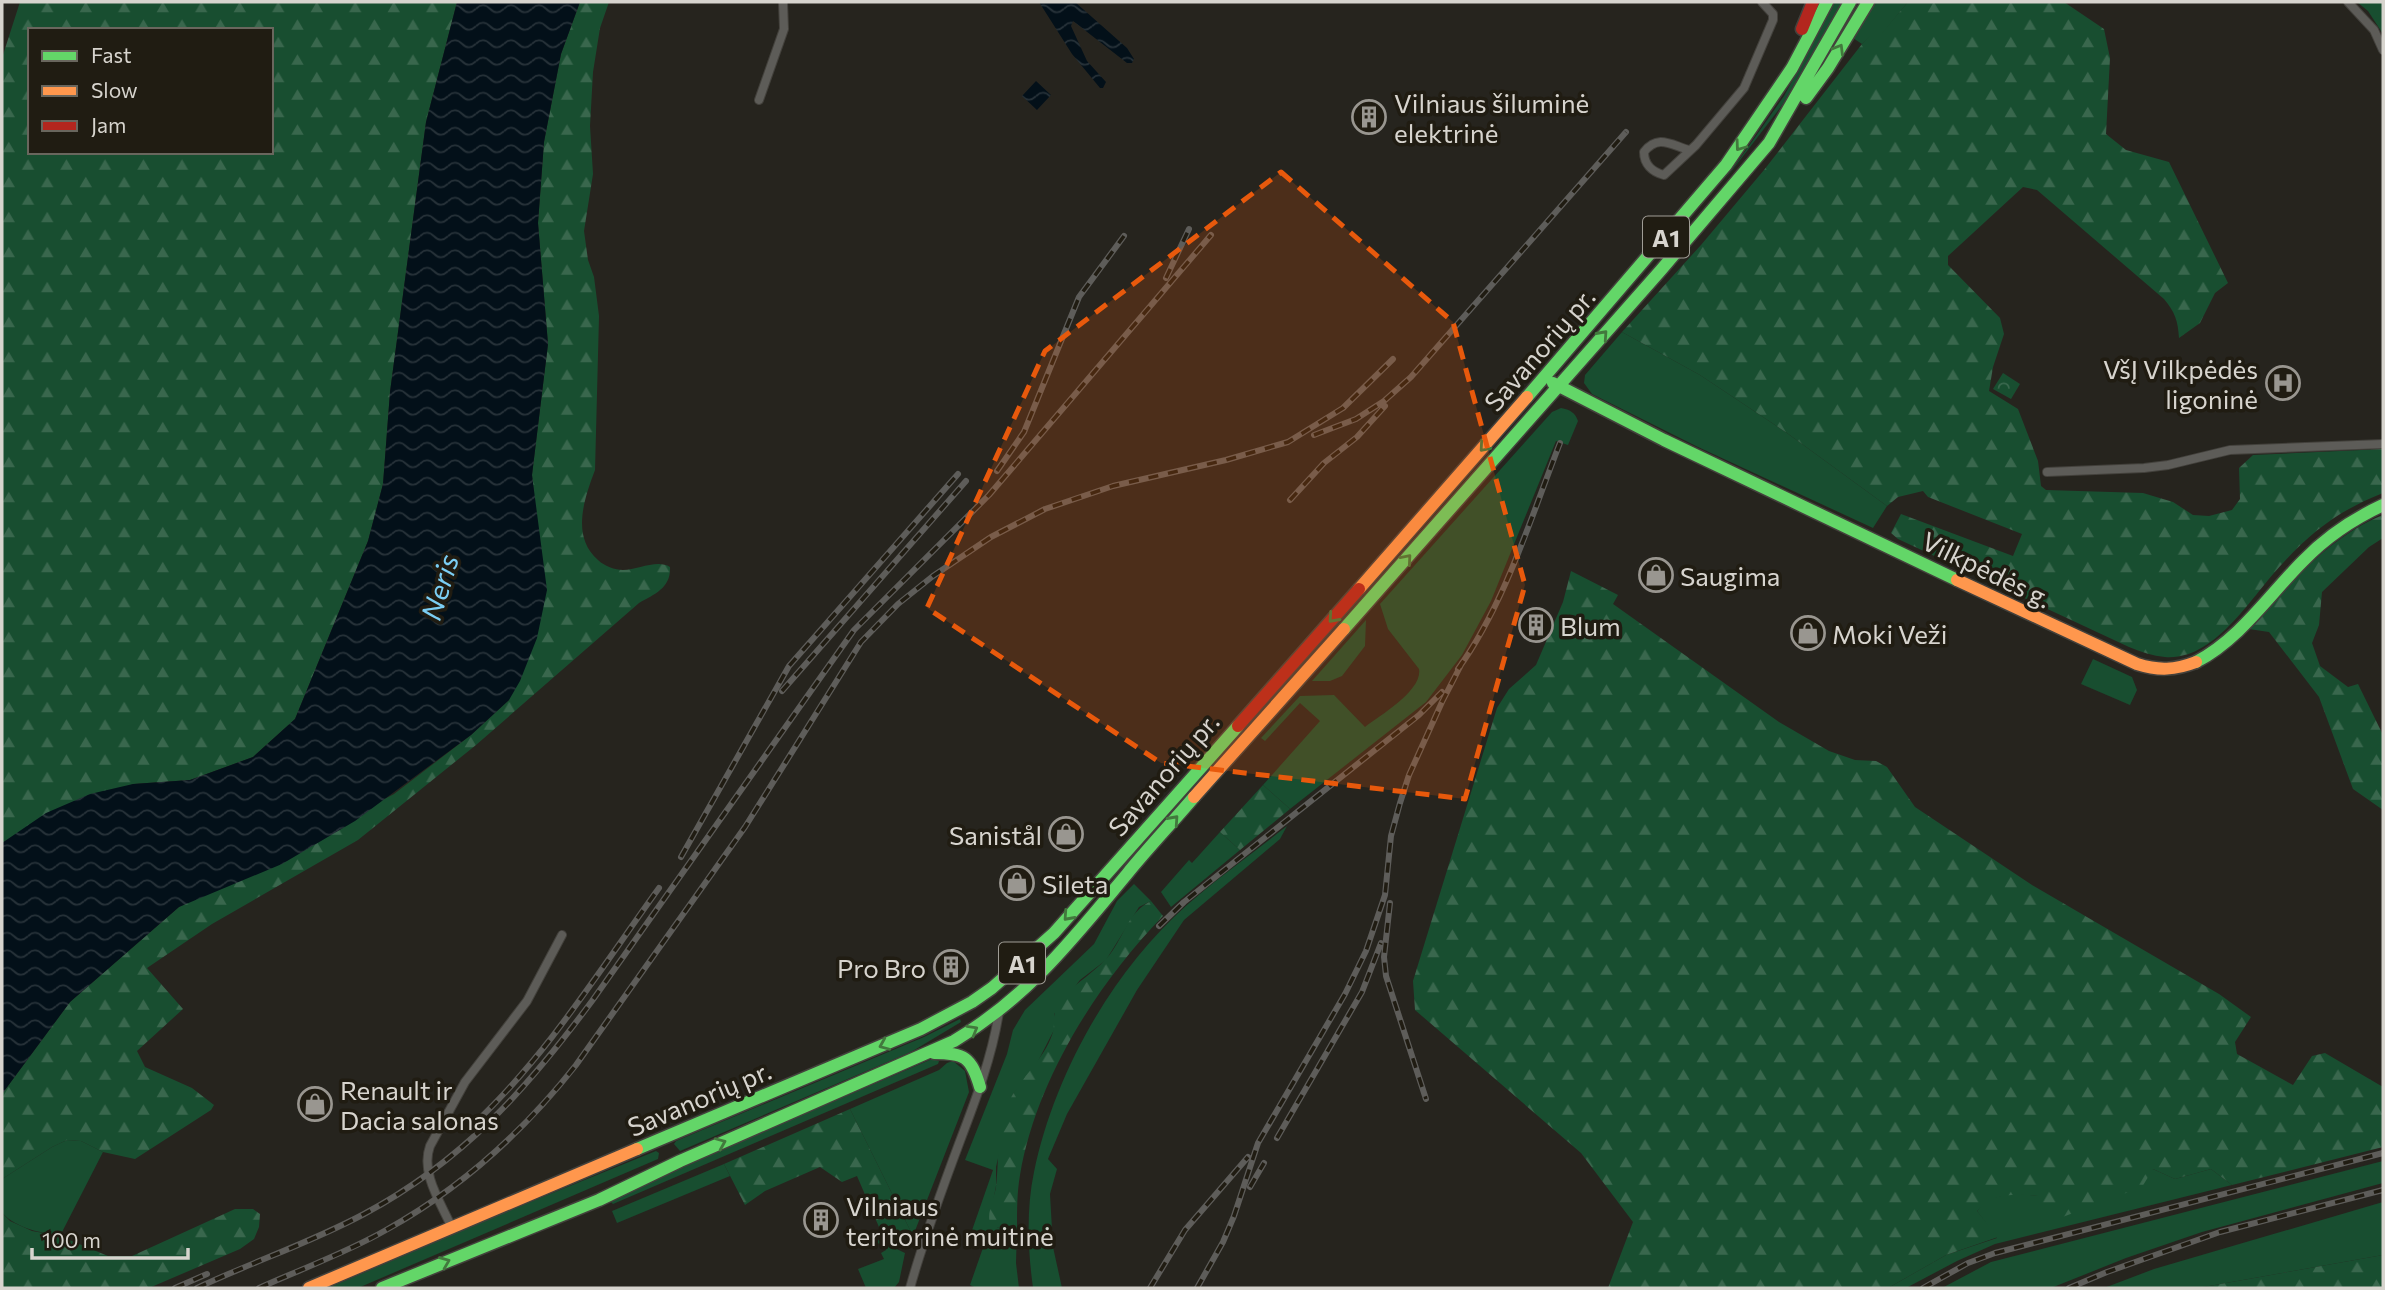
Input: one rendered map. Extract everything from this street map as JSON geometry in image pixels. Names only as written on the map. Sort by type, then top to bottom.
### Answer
[{"type":"main road","points":[[1778,90],[1813,2]]},
{"type":"main road","name":"Savanorių pr.","points":[[309,1288],[921,1029],[965,1006],[1008,976],[1054,933],[1088,895],[1544,377],[1726,165],[1792,68],[1827,2]]},
{"type":"main road","name":"Savanorių pr.","points":[[382,1288],[598,1200],[680,1161],[928,1053],[970,1032],[999,1013],[1066,949],[1129,871],[1769,143],[1850,2]]},
{"type":"main road","points":[[1769,143],[1828,68],[1868,2]]},
{"type":"main road","name":"Vilkpėdės g.","points":[[1544,377],[1664,440],[2123,659],[2157,669],[2181,668],[2214,652],[2316,548],[2357,519],[2383,505]]},
{"type":"main road","points":[[992,988],[999,1013]]},
{"type":"main road","points":[[928,1053],[967,1056],[974,1064],[980,1087]]},
{"type":"main road","points":[[666,1137],[664,1153],[680,1161]]},
{"type":"street","points":[[759,100],[784,29],[783,2]]},
{"type":"street","points":[[1689,150],[1654,142],[1644,152],[1644,160],[1651,169],[1664,175],[1696,145],[1744,88],[1773,20],[1773,14],[1762,2]]},
{"type":"street","points":[[2348,2],[2374,30],[2383,50]]},
{"type":"street","points":[[2047,472],[2144,468],[2231,450],[2383,444]]},
{"type":"street","points":[[452,1228],[437,1197],[427,1165],[430,1146],[465,1082],[527,1001],[562,935]]},
{"type":"street","points":[[910,1288],[920,1250],[980,1087],[999,1013]]},
{"type":"highlighted area","points":[[1281,172],[1453,322],[1525,585],[1465,799],[1161,763],[927,608],[1045,351]]},
{"type":"green space","points":[[20,2],[457,2],[426,122],[390,392],[383,484],[368,541],[295,719],[253,757],[190,780],[133,784],[2,843],[2,58]]},
{"type":"green space","points":[[580,2],[609,2],[600,28],[593,72],[590,126],[593,174],[584,231],[599,316],[595,470],[584,505],[582,529],[590,551],[603,564],[623,570],[653,564],[665,565],[670,567],[668,580],[661,590],[639,603],[476,745],[358,840],[212,924],[147,968],[183,1009],[137,1051],[145,1067],[192,1088],[214,1105],[211,1110],[135,1159],[103,1152],[81,1141],[67,1140],[2,1179],[2,1094],[70,1002],[179,907],[394,794],[471,735],[509,700],[536,515],[532,475],[548,344],[538,223],[544,142],[561,54]]},
{"type":"green space","points":[[1835,2],[1842,2],[1783,104],[1724,181],[1784,96]]},
{"type":"green space","points":[[1875,2],[1908,2],[1881,35],[1872,34],[1862,44],[1853,38]]},
{"type":"green space","points":[[1908,2],[2064,2],[2104,29],[2110,58],[2106,134],[2126,150],[2169,162],[2228,283],[2215,293],[2200,323],[2179,338],[2175,317],[2164,299],[2037,190],[2023,187],[1948,256],[1948,265],[2000,318],[2004,334],[1993,367],[1989,391],[2018,409],[2038,461],[2041,486],[2046,490],[2143,493],[2173,502],[2193,515],[2209,516],[2232,510],[2240,499],[2239,468],[2253,455],[2383,449],[2383,493],[2341,513],[2306,540],[2232,624],[2201,648],[2183,655],[2165,657],[2138,651],[1898,539],[1891,533],[1901,514],[2013,556],[2022,534],[1928,497],[1923,491],[1898,497],[1887,506],[1787,433],[1700,375],[1622,332],[1764,170],[1862,44],[1872,33],[1881,34]]},
{"type":"green space","points":[[2357,2],[2383,2],[2383,34],[2368,11]]},
{"type":"green space","points":[[1622,332],[1700,375],[1787,433],[1887,506],[1873,528],[1698,447],[1592,394],[1584,383],[1585,375]]},
{"type":"green space","points":[[2003,373],[2020,384],[2011,399],[1993,389]]},
{"type":"green space","points":[[1561,408],[1572,412],[1578,421],[1568,445],[1556,441],[1491,601],[1462,655],[1426,702],[1290,809],[1263,785],[1320,721],[1300,703],[1265,741],[1261,738],[1300,696],[1334,695],[1365,727],[1408,693],[1418,677],[1419,669],[1388,629],[1380,604],[1552,412]]},
{"type":"green space","points":[[2383,515],[2383,538],[2369,547],[2322,592],[2319,625],[2312,643],[2320,666],[2348,687],[2358,684],[2383,735],[2383,810],[2353,789],[2319,697],[2269,632],[2249,629],[2327,549],[2363,524]]},
{"type":"green space","points":[[1571,571],[1618,595],[1613,604],[1779,722],[1829,751],[1855,760],[1876,761],[1887,767],[1915,807],[2032,885],[2219,994],[2251,1017],[2235,1042],[2237,1054],[2293,1085],[2312,1056],[2325,1053],[2383,1087],[2383,1147],[2232,1185],[2211,1169],[2175,1179],[2153,1169],[2142,1187],[2052,1221],[2038,1196],[1997,1197],[1977,1211],[1998,1237],[1946,1255],[1888,1288],[1608,1288],[1633,1222],[1581,1153],[1415,1010],[1413,981],[1497,708],[1509,689],[1536,665],[1563,602]]},
{"type":"green space","points":[[1366,620],[1365,646],[1342,676],[1330,681],[1312,681]]},
{"type":"green space","points":[[2093,659],[2132,677],[2137,690],[2130,705],[2081,684]]},
{"type":"green space","points":[[1263,785],[1290,809],[1240,850],[1220,832]]},
{"type":"green space","points":[[1287,826],[1280,839],[1184,920],[1137,990],[1067,1114],[1048,1159],[1057,1169],[1050,1194],[1053,1247],[1062,1288],[1033,1288],[1029,1230],[1034,1172],[1056,1099],[1071,1062],[1090,1027],[1134,961],[1160,931],[1199,895]]},
{"type":"green space","points":[[1220,832],[1240,850],[1171,907],[1161,892],[1189,860],[1192,863]]},
{"type":"green space","points":[[1134,884],[1151,901],[1139,907],[1106,960],[1080,980],[1054,1014],[1054,1030],[1035,1067],[1013,1094],[996,1167],[996,1186],[990,1218],[998,1228],[1017,1228],[1016,1263],[1019,1288],[976,1288],[970,1285],[985,1242],[970,1236],[993,1170],[965,1160],[1007,1054],[1013,1030],[1025,1010],[1094,944],[1117,901]]},
{"type":"green space","points":[[1151,901],[1163,916],[1115,972],[1093,1003],[1055,1069],[1040,1104],[1020,1175],[1017,1228],[993,1226],[989,1220],[990,1211],[996,1187],[999,1140],[1007,1105],[1050,1041],[1057,1006],[1107,958],[1133,916]]},
{"type":"green space","points":[[960,1019],[961,1022],[911,1052],[680,1151],[674,1144],[924,1037]]},
{"type":"green space","points":[[932,1059],[939,1061],[938,1064],[613,1204],[610,1201],[611,1197]]},
{"type":"green space","points":[[953,1061],[965,1071],[969,1092],[913,1236],[850,1109],[939,1070]]},
{"type":"green space","points":[[850,1109],[913,1236],[879,1227],[857,1176],[842,1182],[820,1167],[765,1191],[745,1205],[724,1164]]},
{"type":"green space","points":[[67,1140],[81,1141],[103,1152],[60,1236],[15,1223],[2,1213],[2,1179]]},
{"type":"green space","points":[[656,1151],[659,1153],[658,1159],[358,1288],[328,1288],[503,1213]]},
{"type":"green space","points":[[2383,1161],[2383,1183],[2202,1232],[2051,1288],[1942,1288],[1991,1262]]},
{"type":"green space","points":[[724,1164],[730,1176],[617,1223],[612,1211]]},
{"type":"green space","points":[[2153,1169],[2175,1179],[2211,1169],[2232,1185],[1995,1244],[1906,1288],[1888,1288],[1946,1255],[1997,1238],[1977,1211],[1986,1200],[2012,1193],[2038,1196]]},
{"type":"green space","points":[[2383,1202],[2383,1255],[2198,1288],[2104,1288],[2154,1269]]},
{"type":"green space","points":[[235,1209],[253,1209],[260,1214],[254,1239],[240,1249],[149,1288],[2,1288],[2,1213],[10,1221],[32,1231],[60,1236],[108,1256],[132,1256]]},
{"type":"green space","points":[[876,1239],[905,1253],[899,1282],[894,1288],[866,1288],[858,1269],[884,1259],[881,1253],[886,1250],[884,1245],[877,1243]]},
{"type":"green space","points":[[2383,1255],[2383,1288],[2198,1288]]},
{"type":"water","name":"Neris","points":[[457,2],[580,2],[561,54],[544,142],[538,223],[548,344],[532,475],[547,590],[537,638],[520,681],[509,700],[471,735],[355,821],[282,864],[179,907],[70,1002],[2,1094],[2,843],[46,813],[90,794],[133,784],[190,780],[253,757],[295,719],[368,541],[383,484],[390,392],[426,122]]},
{"type":"water","points":[[1039,2],[1075,2],[1127,48],[1134,59],[1132,63],[1127,63],[1073,21],[1071,26],[1087,61],[1106,82],[1103,88],[1100,88],[1072,54]]},
{"type":"water","points":[[1036,81],[1051,95],[1037,110],[1022,96]]},
{"type":"railway","points":[[1314,435],[1356,419],[1384,401],[1411,377],[1626,132]]},
{"type":"railway","points":[[1166,278],[1189,229]]},
{"type":"railway","points":[[197,1288],[323,1234],[400,1193],[462,1147],[517,1094],[592,1001],[854,630],[989,495],[1211,235]]},
{"type":"railway","points":[[997,471],[1024,432],[1079,297],[1124,236]]},
{"type":"railway","points":[[259,1288],[355,1246],[413,1214],[465,1177],[535,1113],[576,1065],[745,827],[861,642],[898,604],[933,576],[991,537],[1045,509],[1113,486],[1226,460],[1288,442],[1343,408],[1393,359]]},
{"type":"railway","points":[[1290,500],[1324,463],[1357,437],[1385,406]]},
{"type":"railway","points":[[1458,669],[1490,617],[1560,443]]},
{"type":"railway","points":[[681,857],[789,666],[958,474]]},
{"type":"railway","points":[[782,691],[966,481]]},
{"type":"railway","points":[[1197,1288],[1223,1242],[1234,1216],[1258,1143],[1345,994],[1366,951],[1385,895],[1391,836],[1409,775],[1462,663]]},
{"type":"railway","points":[[1159,926],[1184,902],[1419,715],[1442,692]]},
{"type":"railway","points":[[476,1122],[527,1068],[550,1039],[659,888]]},
{"type":"railway","points":[[1390,903],[1384,957],[1386,976],[1426,1099]]},
{"type":"railway","points":[[1277,1138],[1362,992],[1381,943]]},
{"type":"railway","points":[[1923,1288],[1968,1263],[1995,1253],[2383,1153]]},
{"type":"railway","points":[[1150,1288],[1185,1230],[1248,1157]]},
{"type":"railway","points":[[1250,1187],[1264,1163]]},
{"type":"railway","points":[[2069,1288],[2220,1232],[2383,1190]]},
{"type":"railway","points":[[175,1288],[207,1274]]},
{"type":"traffic: fast","points":[[1527,397],[1726,165],[1792,68],[1827,2]]},
{"type":"traffic: fast","points":[[1344,629],[1661,270],[1769,143],[1850,2]]},
{"type":"traffic: fast","points":[[1806,98],[1828,68],[1868,2]]},
{"type":"traffic: fast","points":[[1553,383],[1664,440],[1957,580]]},
{"type":"traffic: fast","points":[[2196,662],[2240,629],[2321,544],[2383,505]]},
{"type":"traffic: fast","points":[[637,1149],[921,1029],[972,1002],[992,988],[1054,933],[1238,726]]},
{"type":"traffic: fast","points":[[382,1288],[599,1200],[680,1161],[954,1041],[1005,1005],[1048,965],[1194,797]]},
{"type":"traffic: fast","points":[[934,1053],[953,1054],[965,1059],[970,1063],[980,1087]]},
{"type":"traffic: slow","points":[[1359,589],[1527,397]]},
{"type":"traffic: slow","points":[[1957,580],[2137,664],[2167,669],[2196,662]]},
{"type":"traffic: slow","points":[[1194,797],[1344,629]]},
{"type":"traffic: slow","points":[[309,1288],[637,1149]]},
{"type":"traffic: jam","points":[[1802,29],[1813,2]]},
{"type":"traffic: jam","points":[[1238,726],[1359,589]]},
{"type":"place","name":"Vilniaus šiluminė elektrinė","points":[[1369,117]]},
{"type":"place","name":"VšĮ Vilkpėdės ligoninė","points":[[2283,383]]},
{"type":"place","name":"Saugima","points":[[1656,575]]},
{"type":"place","name":"Blum","points":[[1536,625]]},
{"type":"place","name":"Moki Veži","points":[[1808,633]]},
{"type":"place","name":"Sanistål","points":[[1066,834]]},
{"type":"place","name":"Sileta","points":[[1017,883]]},
{"type":"place","name":"Pro Bro","points":[[951,967]]},
{"type":"place","name":"Renault ir Dacia salonas","points":[[315,1104]]},
{"type":"place","name":"Vilniaus teritorinė muitinė","points":[[821,1220]]}]
